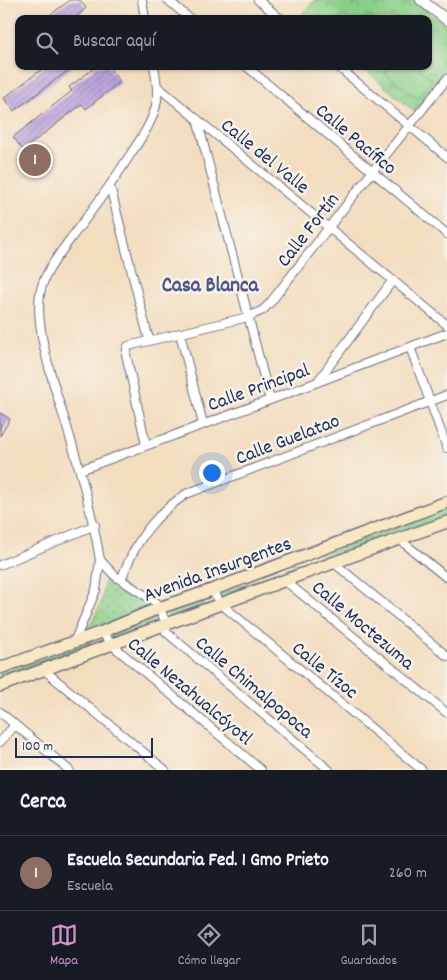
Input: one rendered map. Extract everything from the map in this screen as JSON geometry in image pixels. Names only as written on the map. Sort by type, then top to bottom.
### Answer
[{"type":"main road","name":"Avenida Insurgentes","points":[[0,668],[102,632],[159,608],[447,502]]},
{"type":"main road","name":"Avenida Insurgentes","points":[[0,686],[284,580],[447,522]]},
{"type":"street","points":[[142,0],[144,15]]},
{"type":"street","points":[[168,0],[185,15]]},
{"type":"street","points":[[258,0],[276,15]]},
{"type":"street","points":[[421,0],[447,20]]},
{"type":"street","points":[[436,12],[447,12]]},
{"type":"street","points":[[76,640],[96,590],[100,560],[95,525],[54,382],[39,321],[40,296],[43,281],[53,263],[110,186],[152,116],[158,87],[155,70]]},
{"type":"street","name":"Calle Pacífico","points":[[251,70],[447,234]]},
{"type":"street","points":[[342,70],[447,157]]},
{"type":"street","name":"Calle Fortín","points":[[146,445],[126,354],[128,346],[248,317],[263,310],[408,126],[447,80]]},
{"type":"street","name":"Calle del Valle","points":[[158,87],[447,325]]},
{"type":"street","points":[[197,119],[270,400]]},
{"type":"street","points":[[110,186],[149,340]]},
{"type":"street","points":[[317,382],[393,280]]},
{"type":"street","points":[[180,333],[203,424]]},
{"type":"street","name":"Calle Principal","points":[[80,470],[447,333]]},
{"type":"street","points":[[410,347],[447,447]]},
{"type":"street","name":"Calle Guelatao","points":[[121,580],[136,545],[152,522],[168,506],[186,494],[447,395]]},
{"type":"street","points":[[0,565],[95,525]]},
{"type":"street","points":[[399,539],[447,578]]},
{"type":"street","points":[[100,560],[115,576],[157,603],[167,625]]},
{"type":"street","points":[[334,563],[447,656]]},
{"type":"street","name":"Calle Moctezuma","points":[[284,580],[447,714]]},
{"type":"street","name":"Calle Tízoc","points":[[212,590],[221,604],[422,770]]},
{"type":"street","name":"Calle Chimalpopoca","points":[[167,625],[166,632],[329,770]]},
{"type":"street","name":"Calle Nezahualcóyotl","points":[[102,632],[112,645],[261,770]]},
{"type":"street","points":[[44,670],[165,770]]},
{"type":"street","points":[[0,712],[69,770]]},
{"type":"street","points":[[0,742],[14,725]]},
{"type":"green space","points":[[315,0],[413,0],[447,26],[447,75],[416,113],[366,70],[432,70],[432,15],[302,15]]},
{"type":"green space","points":[[388,70],[420,70],[433,80],[418,99],[385,73]]},
{"type":"green space","points":[[447,507],[447,515],[223,600],[219,596],[225,592]]},
{"type":"green space","points":[[106,572],[134,595],[155,606],[86,632],[101,604]]},
{"type":"green space","points":[[200,600],[204,603],[203,606],[171,619],[168,617],[167,613],[170,611]]},
{"type":"green space","points":[[155,614],[158,618],[157,620],[114,638],[109,635],[109,633]]},
{"type":"green space","points":[[89,642],[92,646],[0,683],[0,674]]},
{"type":"building","points":[[70,0],[80,0],[86,8],[78,15],[50,15]]},
{"type":"building","points":[[41,70],[69,70],[14,111],[4,98]]},
{"type":"building","points":[[92,70],[111,70],[120,82],[86,109],[82,104],[23,150],[13,137],[72,91],[69,87]]},
{"type":"building","points":[[0,413],[10,419],[0,436]]},
{"type":"place","name":"Escuela Secundaria Fed. 1 Gmo Prieto","points":[[35,160]]},
{"type":"district","name":"Casa Blanca","points":[[210,284]]}]
